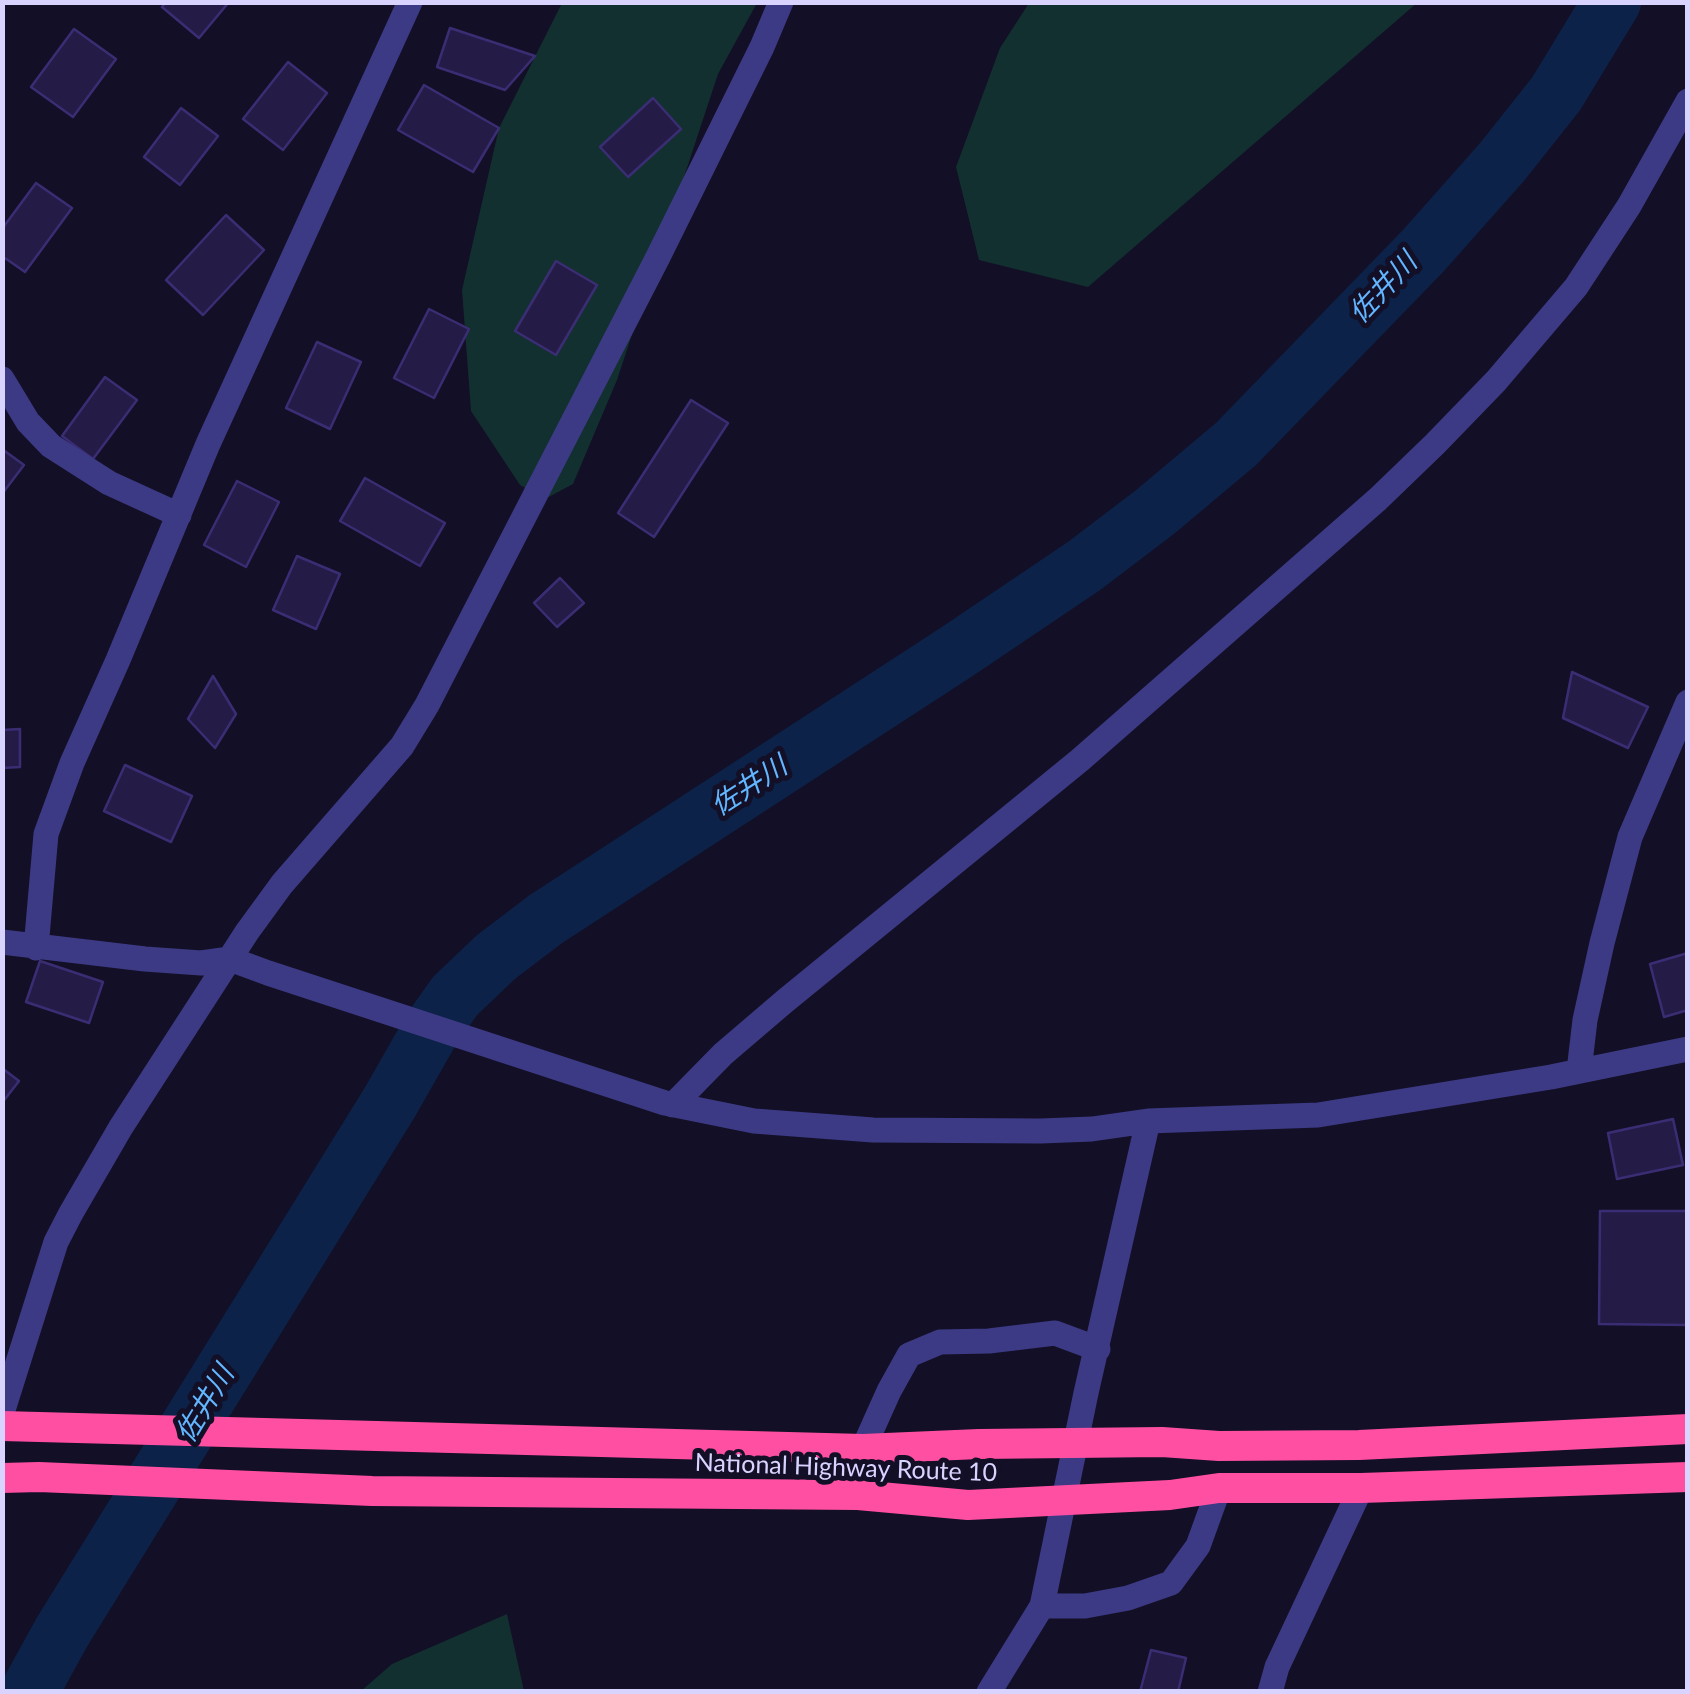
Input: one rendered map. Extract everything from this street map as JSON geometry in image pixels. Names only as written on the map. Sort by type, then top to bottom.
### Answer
[{"type":"highway","name":"National Highway Route 10","points":[[2,1426],[863,1449],[1162,1442],[1219,1446],[1359,1445],[1688,1429]]},
{"type":"highway","name":"National Highway Route 10","points":[[2,1478],[372,1490],[858,1495],[968,1504],[1170,1495],[1219,1488],[1361,1488],[1688,1477]]},
{"type":"street","points":[[36,948],[46,834],[72,763],[253,345],[410,2]]},
{"type":"street","points":[[2,1413],[56,1242],[121,1127],[230,959],[282,884],[402,746],[427,706],[658,257],[781,2]]},
{"type":"street","points":[[673,1105],[723,1054],[1109,734],[1378,499],[1435,444],[1496,381],[1576,288],[1629,206],[1688,101]]},
{"type":"street","points":[[2,379],[28,422],[50,446],[109,484],[179,515]]},
{"type":"street","points":[[1579,1071],[1585,1020],[1630,838],[1688,702]]},
{"type":"street","points":[[2,942],[202,963],[230,959],[673,1105],[754,1121],[874,1130],[1041,1131],[1148,1121],[1318,1114],[1440,1096],[1688,1049]]},
{"type":"street","points":[[988,1692],[1042,1606],[1148,1121]]},
{"type":"street","points":[[863,1449],[909,1355],[940,1342],[1056,1333],[1098,1349]]},
{"type":"street","points":[[1042,1606],[1100,1603],[1172,1584],[1198,1546],[1219,1488]]},
{"type":"street","points":[[1270,1692],[1277,1667],[1361,1488]]},
{"type":"green space","points":[[1029,2],[1417,3],[1088,287],[979,260],[956,167],[1000,48]]},
{"type":"green space","points":[[562,3],[757,3],[718,74],[617,380],[573,484],[545,499],[520,485],[471,411],[462,290],[499,128]]},
{"type":"green space","points":[[507,1614],[524,1691],[361,1691],[392,1664]]},
{"type":"building","points":[[166,2],[229,2],[199,38],[162,7]]},
{"type":"building","points":[[450,28],[535,56],[505,90],[437,67]]},
{"type":"building","points":[[74,29],[116,59],[73,117],[31,87]]},
{"type":"building","points":[[288,62],[327,93],[283,150],[243,119]]},
{"type":"building","points":[[424,85],[499,128],[473,172],[398,130]]},
{"type":"building","points":[[653,98],[681,129],[628,177],[600,147]]},
{"type":"building","points":[[181,108],[218,136],[180,185],[144,157]]},
{"type":"building","points":[[36,183],[72,208],[25,272],[2,256],[2,229]]},
{"type":"building","points":[[226,215],[264,250],[203,315],[166,280]]},
{"type":"building","points":[[556,261],[597,285],[556,355],[515,331]]},
{"type":"building","points":[[429,309],[469,329],[434,398],[394,378]]},
{"type":"building","points":[[317,342],[361,362],[330,429],[286,408]]},
{"type":"building","points":[[105,377],[137,400],[93,459],[62,436]]},
{"type":"building","points":[[691,400],[728,423],[654,537],[618,513]]},
{"type":"building","points":[[2,449],[24,465],[2,494]]},
{"type":"building","points":[[365,478],[445,523],[420,566],[340,521]]},
{"type":"building","points":[[237,481],[279,502],[246,567],[204,545]]},
{"type":"building","points":[[297,556],[340,574],[316,629],[273,610]]},
{"type":"building","points":[[560,578],[584,603],[557,627],[534,603]]},
{"type":"building","points":[[1572,672],[1648,707],[1628,748],[1563,718]]},
{"type":"building","points":[[213,676],[236,714],[215,748],[188,719]]},
{"type":"building","points":[[20,729],[20,767],[2,768],[2,730]]},
{"type":"building","points":[[125,765],[192,796],[171,842],[104,811]]},
{"type":"building","points":[[1688,953],[1688,1010],[1664,1017],[1650,964]]},
{"type":"building","points":[[40,961],[103,982],[89,1023],[26,1002]]},
{"type":"building","points":[[2,1068],[19,1081],[2,1103]]},
{"type":"building","points":[[1673,1119],[1683,1165],[1617,1179],[1608,1133]]},
{"type":"building","points":[[1600,1211],[1688,1211],[1688,1325],[1599,1324]]},
{"type":"building","points":[[1151,1650],[1186,1658],[1178,1692],[1140,1692]]},
{"type":"waterway","name":"佐井川","points":[[29,1692],[62,1632],[455,996],[496,957],[546,919],[1084,566],[1236,444],[1423,251],[1502,162],[1556,94],[1612,2]]}]
